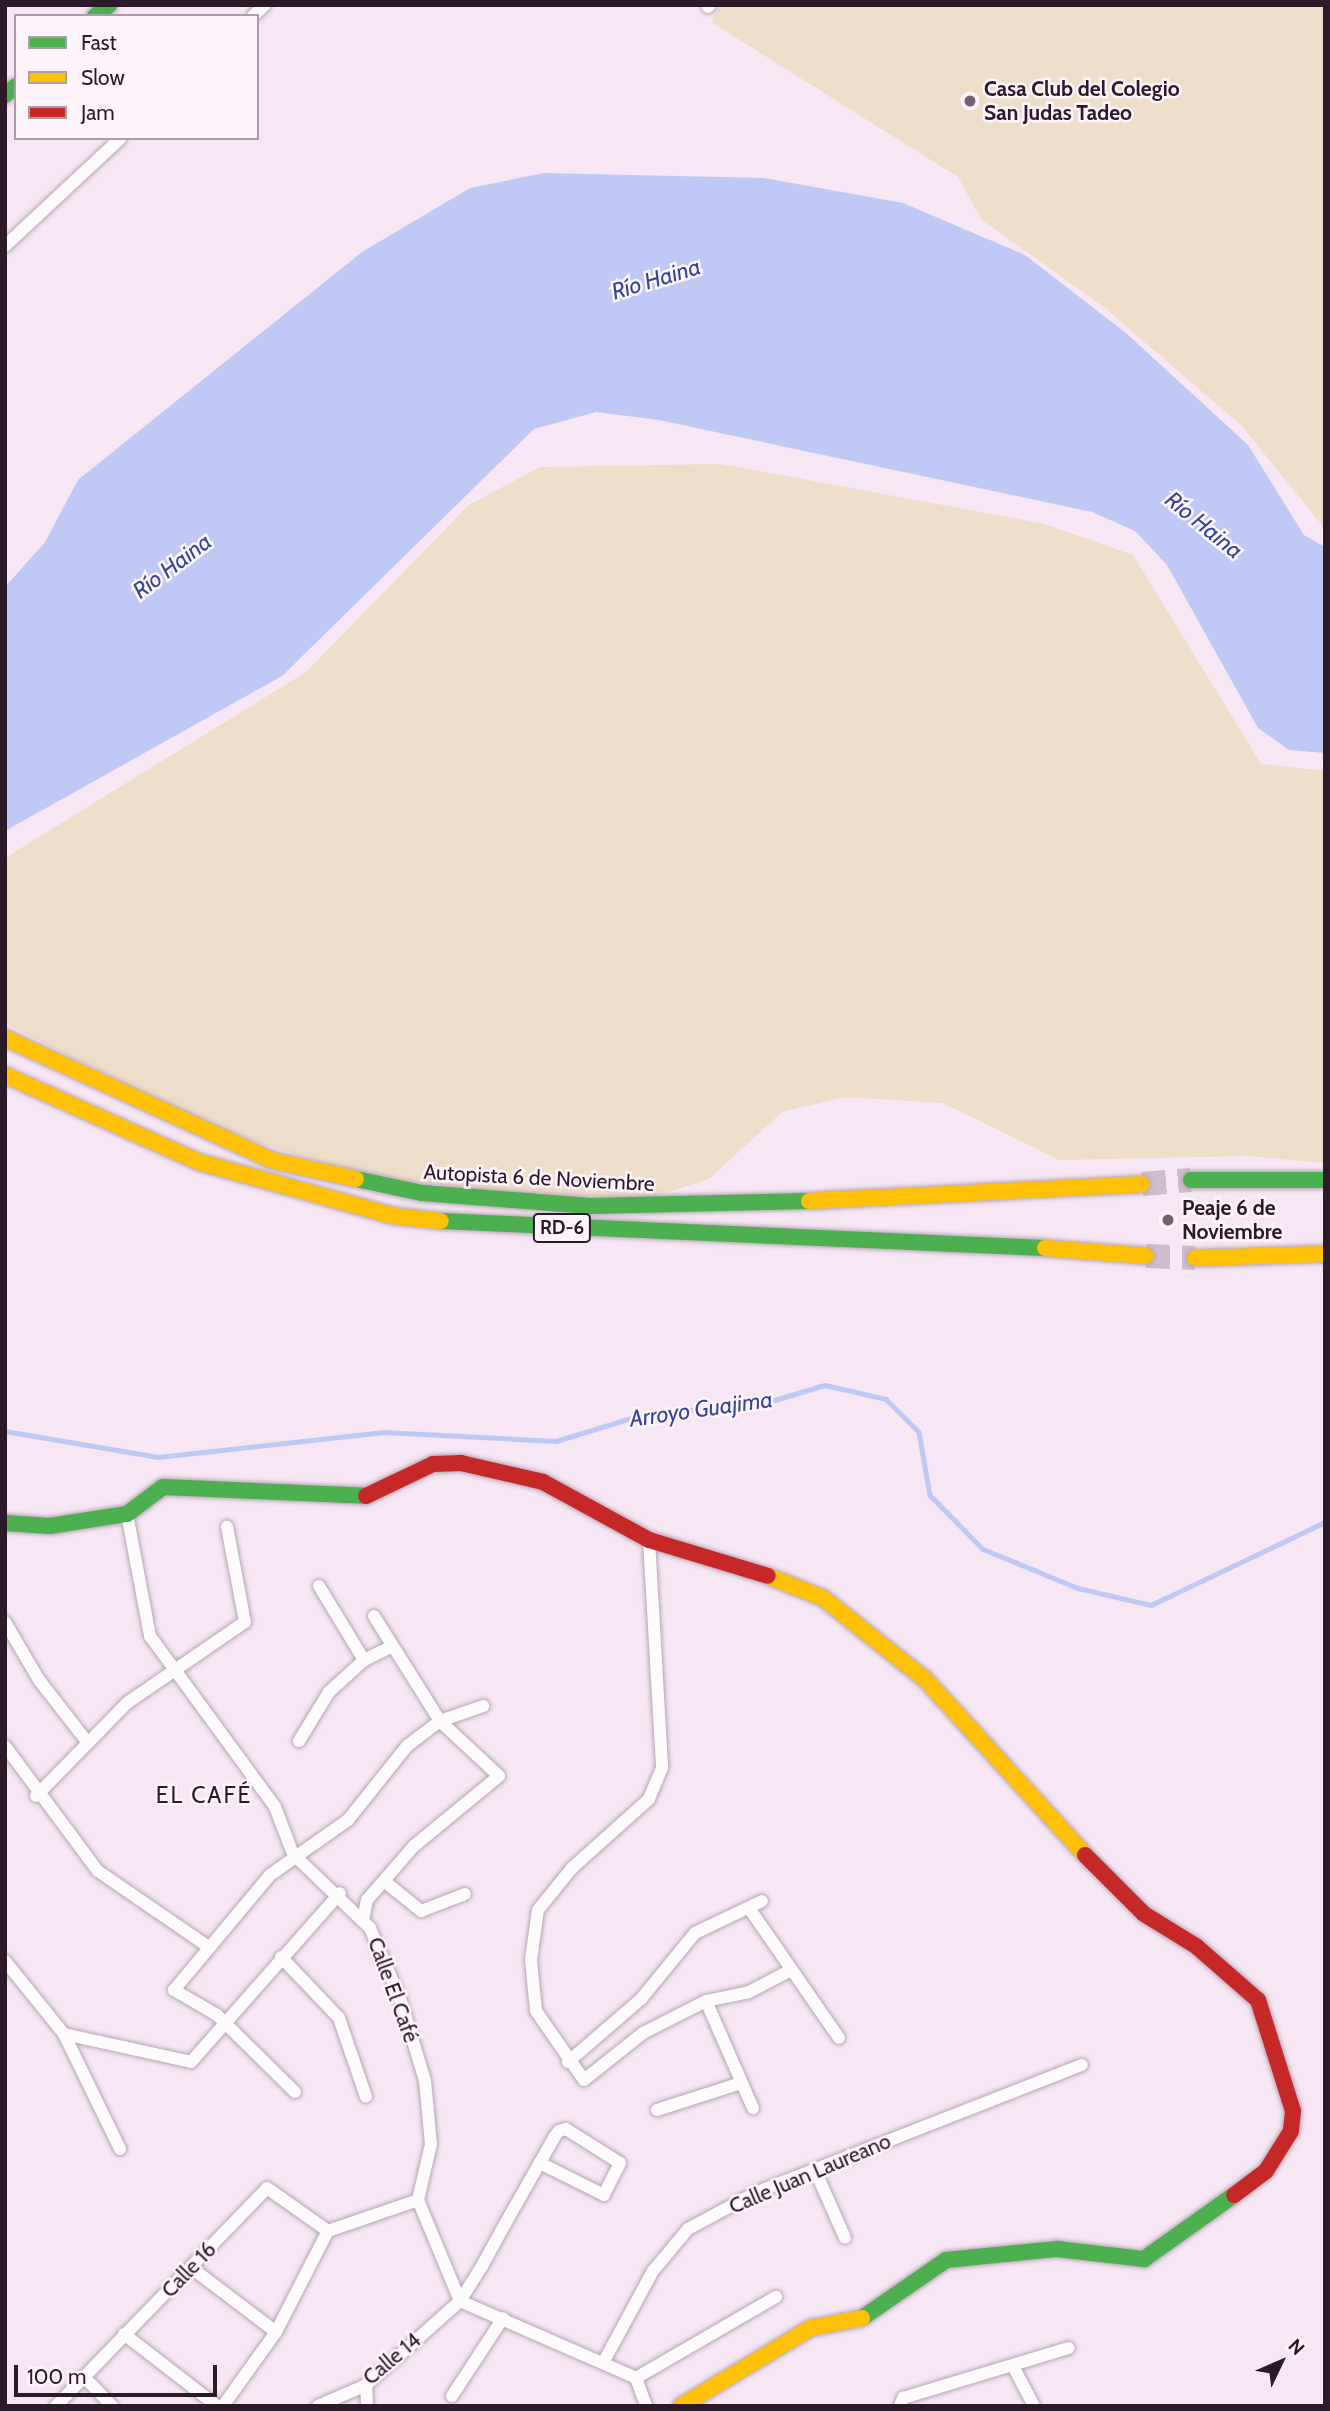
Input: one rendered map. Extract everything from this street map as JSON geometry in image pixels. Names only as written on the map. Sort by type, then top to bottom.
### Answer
[{"type":"main road","name":"Autopista 6 de Noviembre","points":[[5,1038],[271,1160],[422,1193],[590,1206],[714,1206],[1142,1184]]},
{"type":"main road","name":"RD-6","points":[[5,1075],[199,1162],[394,1216],[503,1227],[893,1237],[1146,1256]]},
{"type":"main road","points":[[1191,1180],[1325,1180]]},
{"type":"main road","points":[[1195,1258],[1325,1254]]},
{"type":"main road","points":[[5,1523],[50,1525],[127,1514],[163,1487],[373,1496],[433,1464],[461,1463],[542,1482],[649,1540],[719,1557],[823,1598],[925,1679],[1021,1791],[1144,1914],[1196,1946],[1258,2000],[1293,2111],[1291,2131],[1266,2171],[1162,2251],[1144,2259],[1057,2249],[946,2260],[872,2316],[811,2328],[681,2406]]},
{"type":"street","points":[[5,246],[119,140]]},
{"type":"street","name":"Calle El Café","points":[[127,1514],[150,1636],[177,1668],[275,1807],[293,1854],[340,1893],[363,1920],[400,1998],[425,2081],[431,2144],[418,2200]]},
{"type":"street","points":[[36,1796],[127,1703],[245,1622],[227,1527]]},
{"type":"street","points":[[649,1540],[662,1768],[649,1799],[572,1868],[538,1910],[531,1960],[536,2011],[568,2062],[589,2079],[643,2033],[706,2001],[749,1992],[789,1970]]},
{"type":"street","points":[[319,1586],[364,1660]]},
{"type":"street","points":[[363,1920],[367,1900],[414,1846],[499,1776],[440,1721],[391,1647],[374,1616]]},
{"type":"street","points":[[5,1622],[39,1680],[88,1743]]},
{"type":"street","points":[[299,1741],[329,1692],[364,1660],[391,1647]]},
{"type":"street","points":[[295,2092],[225,2025],[174,1990],[207,1946],[293,1854],[348,1820],[407,1746],[440,1721],[483,1706]]},
{"type":"street","points":[[5,1746],[36,1796],[98,1871],[207,1946]]},
{"type":"street","points":[[384,1881],[422,1911],[465,1894]]},
{"type":"street","points":[[64,2034],[191,2062],[340,1893]]},
{"type":"street","points":[[568,2062],[640,1999],[695,1933],[762,1901]]},
{"type":"street","points":[[750,1908],[789,1970],[839,2038]]},
{"type":"street","points":[[282,1957],[339,2018],[366,2097]]},
{"type":"street","points":[[5,1961],[64,2034],[120,2149]]},
{"type":"street","points":[[706,2001],[738,2084],[753,2108]]},
{"type":"street","name":"Calle Juan Laureano","points":[[603,2363],[653,2271],[688,2229],[815,2169],[1082,2065]]},
{"type":"street","points":[[657,2109],[738,2084]]},
{"type":"street","name":"Calle 14","points":[[318,2406],[366,2385],[460,2301],[540,2163],[566,2129],[620,2164],[604,2195],[540,2163]]},
{"type":"street","points":[[815,2169],[845,2238]]},
{"type":"street","name":"Calle 16","points":[[56,2406],[124,2334],[193,2269],[267,2188],[328,2231]]},
{"type":"street","points":[[223,2406],[276,2332],[328,2231],[418,2200],[460,2301],[636,2378],[646,2406]]},
{"type":"street","points":[[193,2269],[276,2332]]},
{"type":"street","points":[[636,2378],[776,2297]]},
{"type":"street","points":[[452,2396],[503,2318]]},
{"type":"street","points":[[124,2334],[217,2406]]},
{"type":"street","points":[[900,2406],[903,2398],[1014,2368],[1069,2348]]},
{"type":"street","points":[[1014,2368],[1034,2406]]},
{"type":"street","points":[[90,2383],[112,2406]]},
{"type":"street","points":[[366,2385],[367,2406]]},
{"type":"shaded area","points":[[721,5],[1325,5],[1325,529],[1242,426],[1105,308],[981,219],[958,177],[711,22]]},
{"type":"shaded area","points":[[721,464],[1045,524],[1133,555],[1261,764],[1325,771],[1325,1163],[1248,1156],[1059,1160],[943,1103],[845,1097],[782,1112],[709,1179],[649,1198],[490,1193],[352,1173],[203,1124],[5,1023],[5,858],[306,672],[469,505],[540,467]]},
{"type":"water","name":"Río Haina","points":[[544,173],[764,178],[903,203],[1025,255],[1126,333],[1248,445],[1304,535],[1325,547],[1325,753],[1289,750],[1258,728],[1167,565],[1135,531],[1092,512],[659,420],[596,412],[534,429],[282,676],[5,831],[5,587],[45,542],[78,480],[362,252],[470,188]]},
{"type":"waterway","name":"Arroyo Guajima","points":[[5,1431],[158,1457],[384,1432],[556,1441],[641,1415],[768,1402],[825,1385],[886,1399],[919,1432],[930,1495],[983,1549],[1078,1588],[1151,1605],[1325,1522]]},
{"type":"tunnel","points":[[1142,1184],[1191,1180]]},
{"type":"tunnel","points":[[1146,1256],[1195,1258]]},
{"type":"traffic: fast","points":[[98,14],[109,5]]},
{"type":"traffic: fast","points":[[5,95],[14,88]]},
{"type":"traffic: fast","points":[[356,1179],[422,1193],[590,1206],[809,1201]]},
{"type":"traffic: fast","points":[[1191,1180],[1325,1180]]},
{"type":"traffic: fast","points":[[441,1221],[1045,1248]]},
{"type":"traffic: fast","points":[[5,1523],[50,1526],[127,1514],[163,1487],[366,1496]]},
{"type":"traffic: fast","points":[[862,2318],[946,2260],[1057,2249],[1144,2259],[1234,2195]]},
{"type":"traffic: slow","points":[[5,1038],[271,1160],[356,1179]]},
{"type":"traffic: slow","points":[[5,1075],[199,1162],[394,1216],[441,1221]]},
{"type":"traffic: slow","points":[[809,1201],[1142,1184]]},
{"type":"traffic: slow","points":[[1045,1248],[1146,1256]]},
{"type":"traffic: slow","points":[[1195,1258],[1325,1254]]},
{"type":"traffic: slow","points":[[768,1576],[823,1598],[925,1679],[1085,1855]]},
{"type":"traffic: slow","points":[[681,2406],[811,2328],[862,2318]]},
{"type":"traffic: jam","points":[[366,1496],[433,1464],[461,1463],[543,1482],[649,1540],[768,1576]]},
{"type":"traffic: jam","points":[[1085,1855],[1144,1914],[1196,1946],[1258,2000],[1293,2111],[1291,2131],[1266,2171],[1234,2195]]},
{"type":"place","name":"Casa Club del Colegio San Judas Tadeo","points":[[970,101]]},
{"type":"place","name":"Peaje 6 de Noviembre","points":[[1168,1220]]},
{"type":"district","name":"EL CAFÉ","points":[[204,1795]]}]
